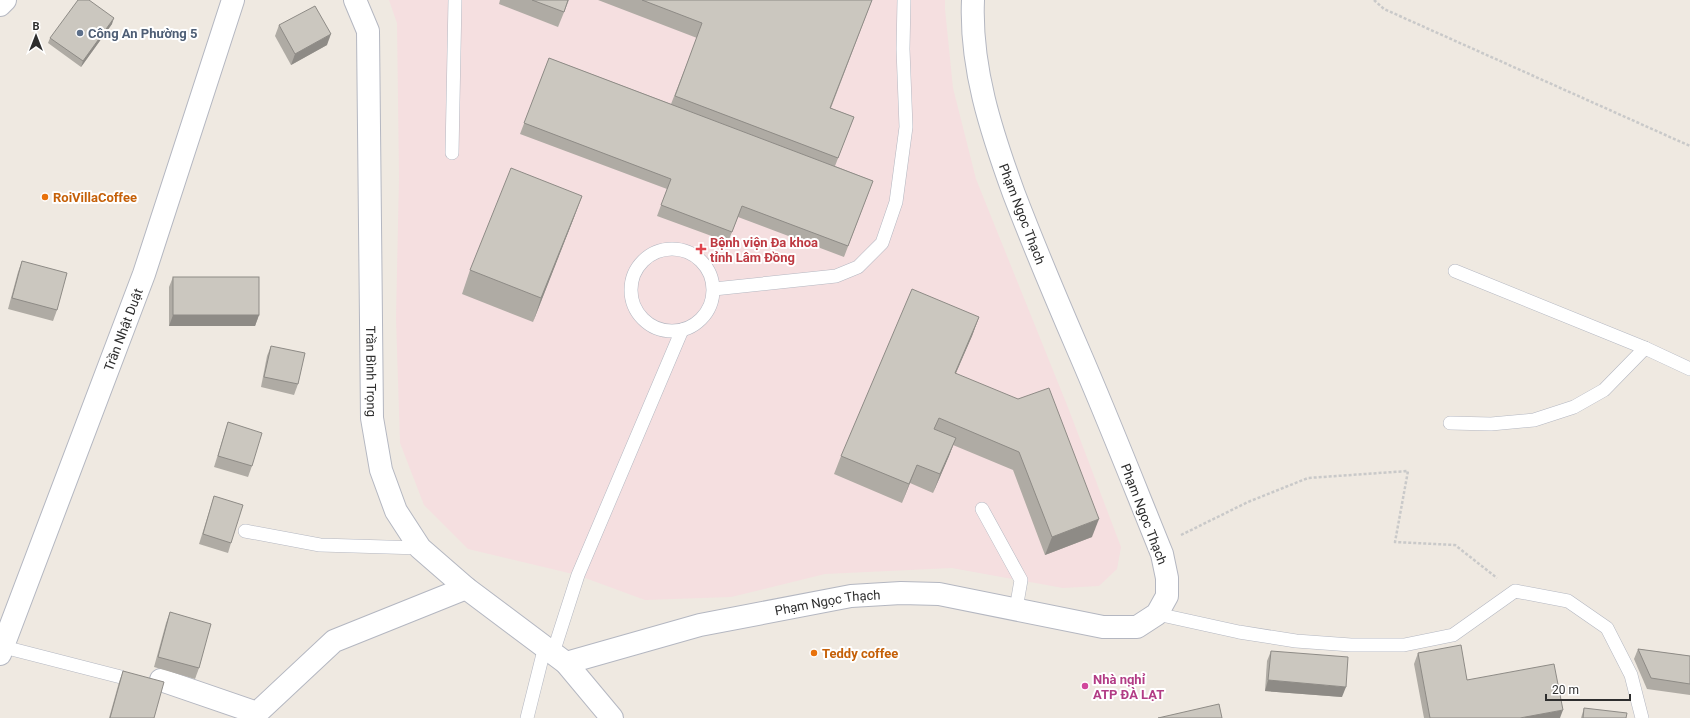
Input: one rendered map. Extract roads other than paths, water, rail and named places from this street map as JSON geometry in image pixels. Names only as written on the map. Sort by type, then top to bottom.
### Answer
[{"type":"street","points":[[0,5],[5,0]]},
{"type":"street","name":"Trần Nhật Duật","points":[[1,649],[144,274],[233,0]]},
{"type":"street","name":"Trần Bình Trọng","points":[[355,0],[368,31],[372,418],[381,470],[396,511],[420,548],[466,588],[555,654],[612,718]]},
{"type":"street","name":"Phạm Ngọc Thạch","points":[[555,654],[851,596],[901,593],[939,594],[1103,627],[1137,627],[1157,614],[1166,596],[1167,578],[1159,546],[1098,396],[1036,253],[995,142],[979,77],[972,23],[973,0]]},
{"type":"street","points":[[161,680],[257,713],[334,641],[466,588]]},
{"type":"lane","points":[[452,153],[455,0]]},
{"type":"lane","points":[[714,288],[836,276],[858,267],[882,242],[896,202],[906,127],[903,48],[904,0]]},
{"type":"lane","points":[[664,250],[678,250],[692,254],[703,263],[710,275],[714,288],[712,302],[705,315],[695,325],[682,330],[669,331],[656,328],[645,321],[636,311],[632,299],[631,286],[634,273],[642,262],[652,255],[664,250]]},
{"type":"lane","points":[[1455,271],[1645,348],[1690,369]]},
{"type":"lane","points":[[527,718],[555,654],[578,575],[682,330]]},
{"type":"lane","points":[[1450,423],[1491,424],[1534,420],[1574,407],[1604,390],[1645,348]]},
{"type":"lane","points":[[982,509],[1021,580],[1016,609]]},
{"type":"lane","points":[[245,531],[320,545],[420,548]]},
{"type":"lane","points":[[1157,614],[1239,632],[1296,641],[1351,645],[1404,645],[1453,635],[1515,591],[1568,601],[1607,628],[1631,675],[1642,718]]},
{"type":"lane","points":[[1,649],[121,677]]},
{"type":"place","name":"Công An Phường 5","points":[[80,33]]},
{"type":"place","name":"RoiVillaCoffee","points":[[45,197]]},
{"type":"place","name":"Bệnh viện Đa khoa tỉnh Lâm Đồng","points":[[701,249]]},
{"type":"place","name":"Teddy coffee","points":[[814,653]]},
{"type":"place","name":"Nhà nghỉ ATP ĐÀ LẠT","points":[[1085,686]]}]
